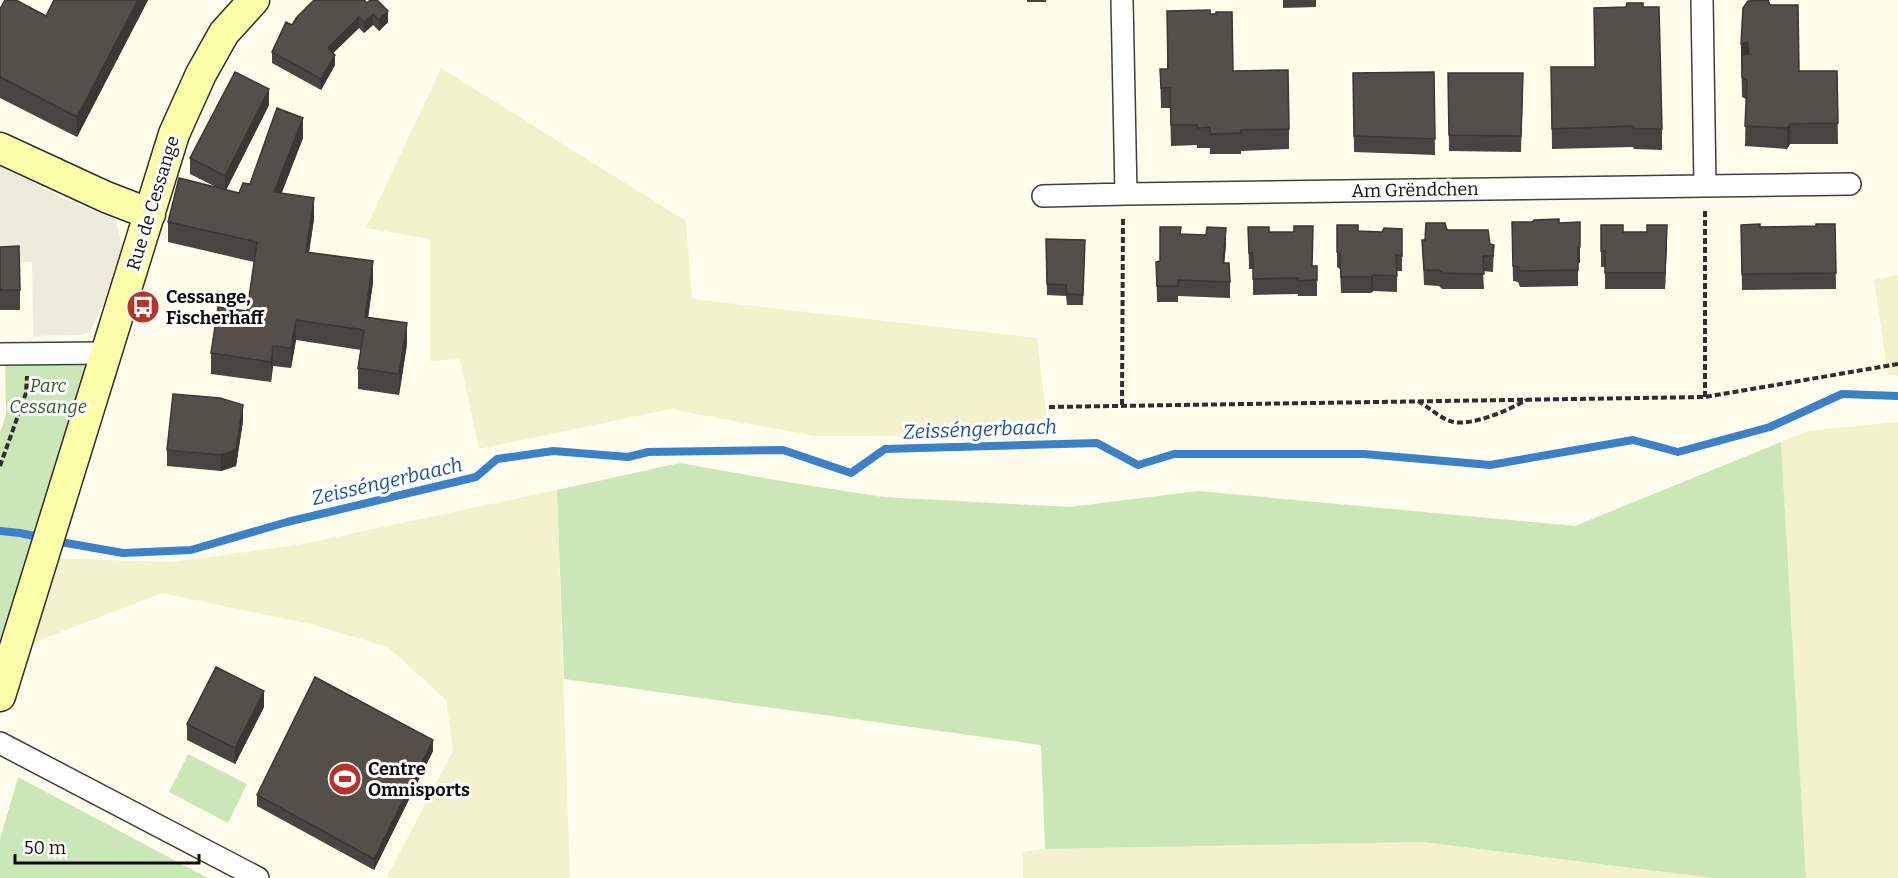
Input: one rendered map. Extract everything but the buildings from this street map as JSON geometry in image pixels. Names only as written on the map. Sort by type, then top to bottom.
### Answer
[{"type":"main road","name":"Rue de Cessange","points":[[0,696],[183,109],[224,33],[254,0]]},
{"type":"main road","points":[[0,148],[106,197],[150,214]]},
{"type":"street","points":[[1122,0],[1126,194]]},
{"type":"street","points":[[1702,0],[1705,186]]},
{"type":"street","name":"Am Grëndchen","points":[[1043,196],[1850,183]]},
{"type":"street","points":[[0,354],[106,353]]},
{"type":"street","points":[[0,743],[258,878]]},
{"type":"path","points":[[1705,186],[1705,397]]},
{"type":"path","points":[[1122,405],[1123,221],[1126,194]]},
{"type":"path","points":[[1049,406],[1705,397],[1898,364]]},
{"type":"path","points":[[0,466],[26,393],[28,368]]},
{"type":"path","points":[[1418,400],[1452,422],[1473,421],[1516,407],[1529,399]]},
{"type":"green space","points":[[441,68],[686,221],[692,299],[1037,338],[1049,437],[816,436],[670,409],[479,449],[460,359],[430,361],[430,239],[366,228]]},
{"type":"green space","points":[[1898,275],[1898,376],[1888,375],[1874,280]]},
{"type":"green space","name":"Parc Cessange","points":[[106,353],[0,654],[0,433],[6,414],[5,354]]},
{"type":"green space","points":[[1898,422],[1898,878],[1806,878],[1781,442],[1808,431]]},
{"type":"green space","points":[[1781,442],[1806,878],[1713,878],[1422,842],[1045,849],[1041,745],[564,679],[557,490],[680,463],[883,497],[1069,507],[1198,491],[1575,526]]},
{"type":"green space","points":[[557,490],[570,878],[387,878],[453,750],[446,700],[388,647],[310,624],[162,593],[14,650],[42,558],[173,562],[303,544]]},
{"type":"green space","points":[[188,754],[247,784],[228,823],[169,792]]},
{"type":"green space","points":[[18,777],[208,878],[0,878],[0,839]]},
{"type":"green space","points":[[1422,842],[1713,878],[1023,878],[1023,852],[1045,849]]},
{"type":"shaded area","points":[[0,166],[68,200],[116,220],[122,246],[104,303],[90,332],[80,335],[33,336],[32,262],[0,262]]},
{"type":"waterway","name":"Zeisséngerbaach","points":[[55,541],[123,553],[191,550],[287,522],[476,477],[497,459],[553,451],[628,457],[648,452],[783,450],[851,473],[885,449],[1097,443],[1138,465],[1174,454],[1364,454],[1490,465],[1633,440],[1678,452],[1770,427],[1842,394],[1898,396]]},
{"type":"waterway","name":"Zeisséngerbaach","points":[[0,531],[43,538]]},
{"type":"place","name":"Cessange, Fischerhaff","points":[[143,307]]},
{"type":"place","name":"Centre Omnisports","points":[[345,779]]}]
